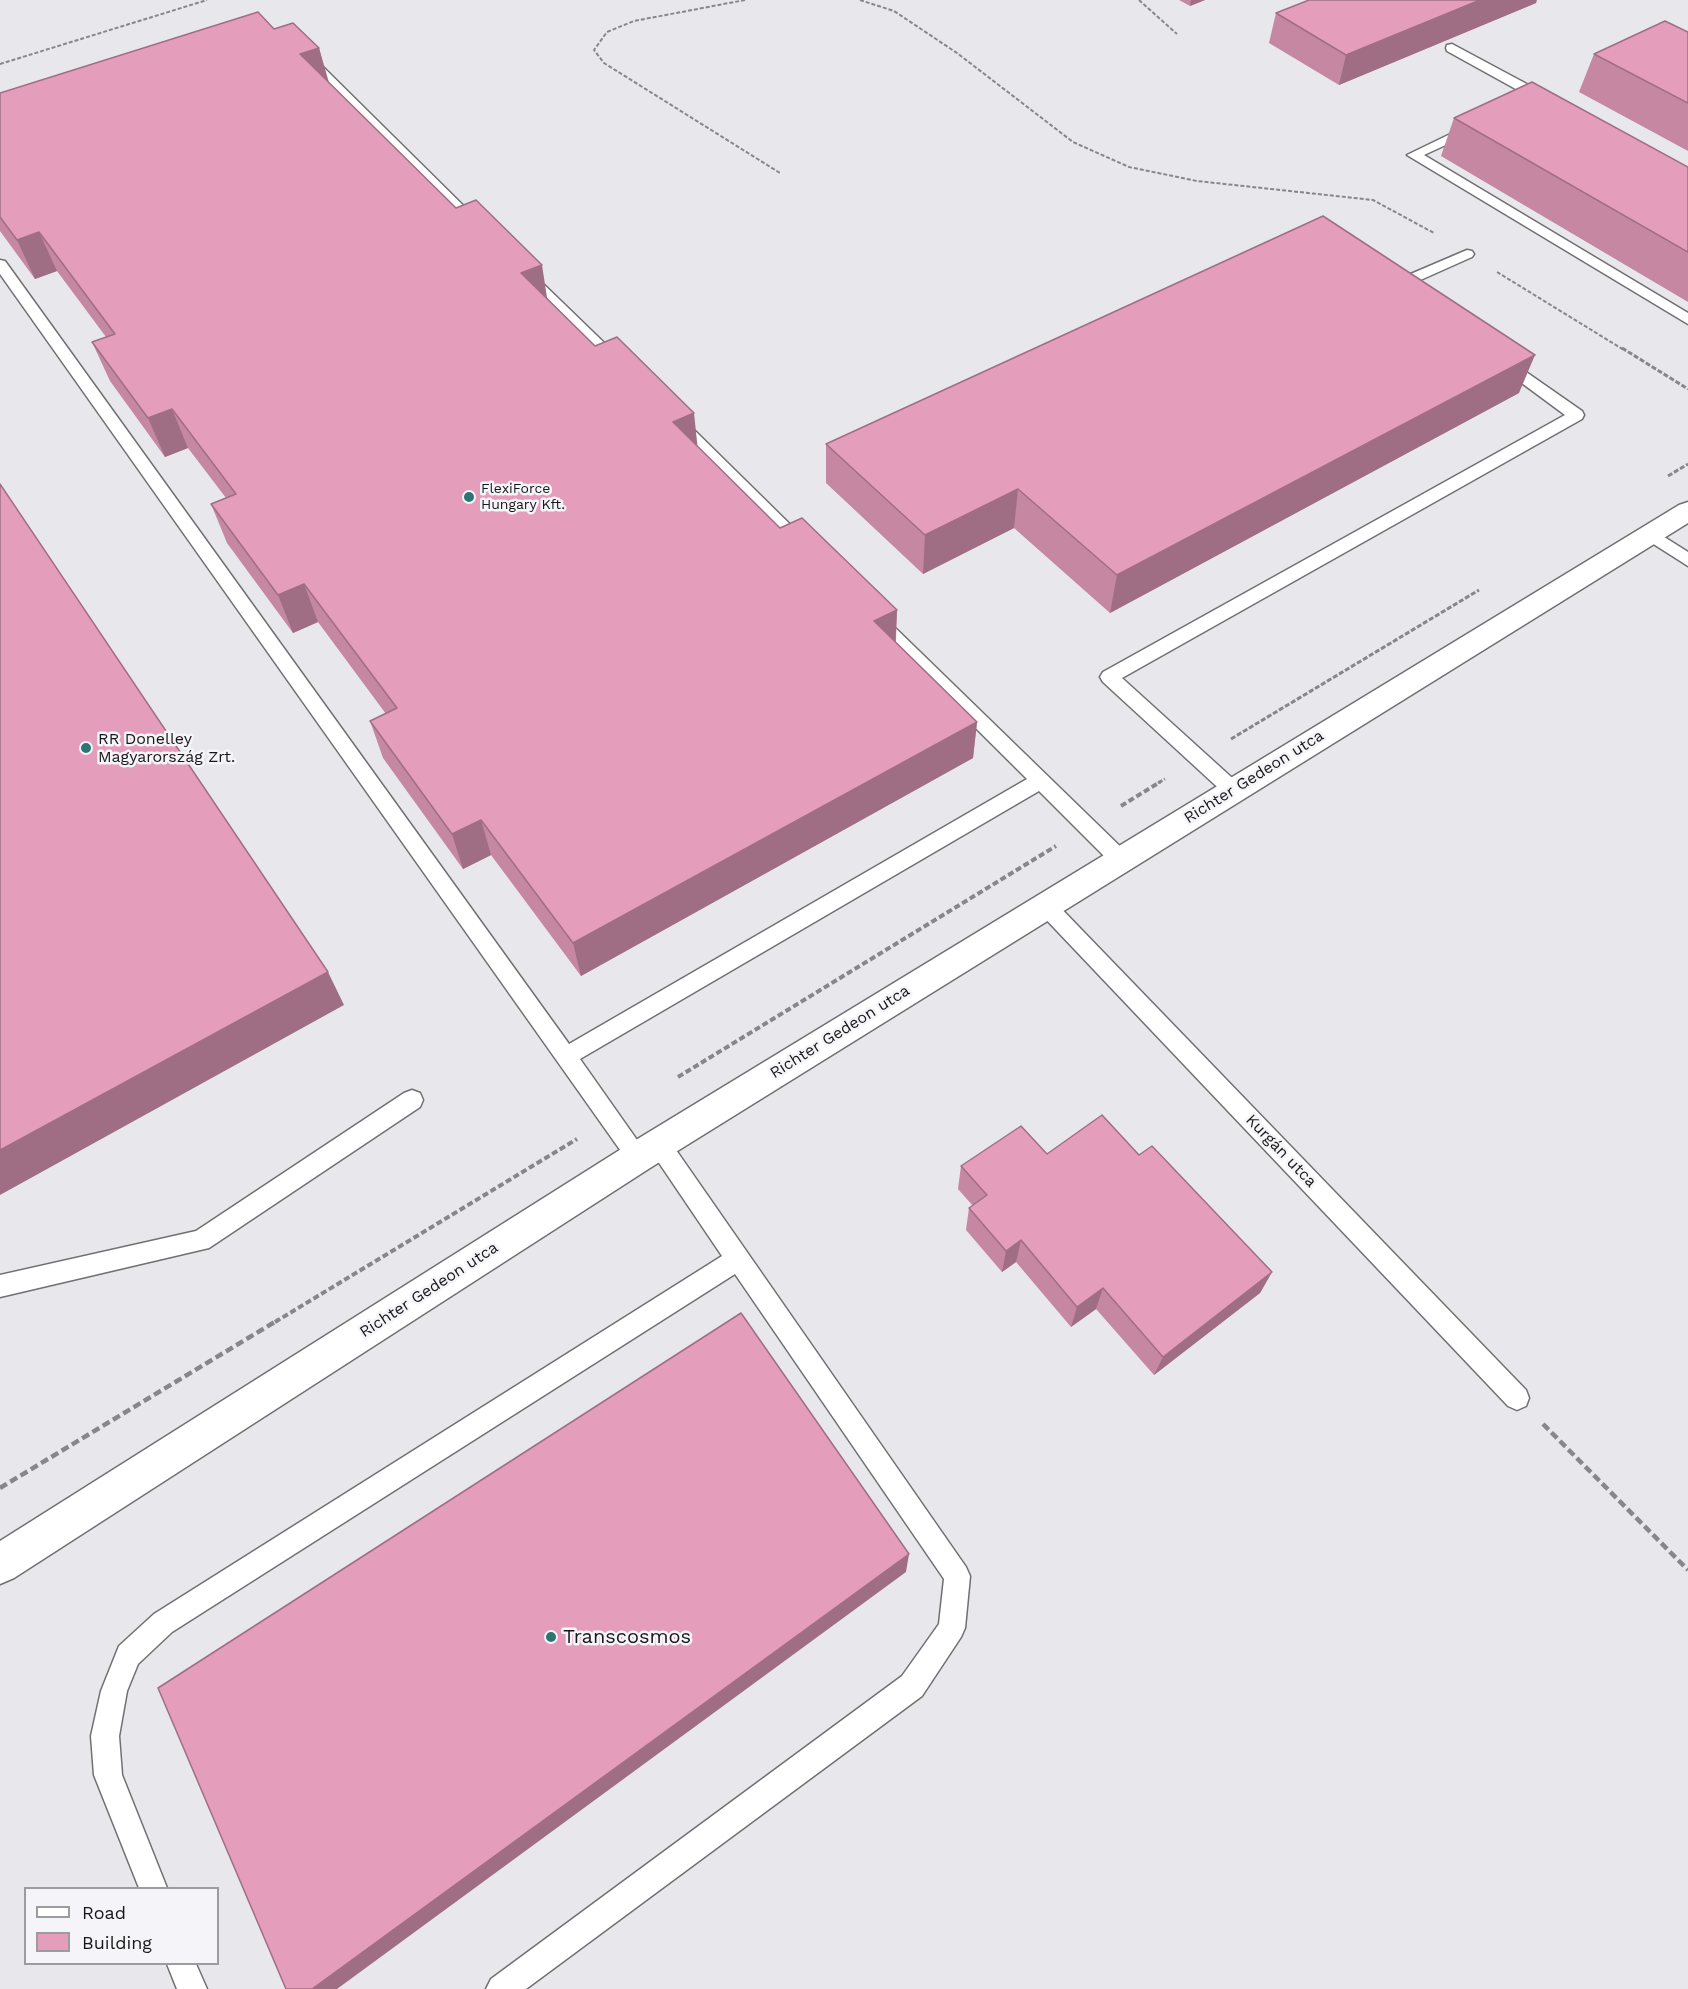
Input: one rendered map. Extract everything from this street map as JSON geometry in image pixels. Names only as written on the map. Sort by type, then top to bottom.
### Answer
[{"type":"street","name":"Richter Gedeon utca","points":[[0,1564],[648,1150],[1688,511]]},
{"type":"lane","points":[[294,46],[489,238]]},
{"type":"lane","points":[[1452,48],[1559,107]]},
{"type":"lane","points":[[1518,106],[1539,96]]},
{"type":"lane","points":[[1487,121],[1414,154],[1688,319]]},
{"type":"lane","points":[[1416,299],[1397,285],[1467,254]]},
{"type":"lane","points":[[514,263],[624,372]]},
{"type":"lane","points":[[0,264],[612,1118],[648,1150],[738,1259],[957,1576],[952,1628],[912,1686],[501,1989]]},
{"type":"lane","points":[[1233,790],[1109,677],[1576,415],[1491,354]]},
{"type":"lane","points":[[667,413],[811,555]]},
{"type":"lane","points":[[1650,534],[1688,560]]},
{"type":"lane","points":[[862,605],[1120,859]]},
{"type":"lane","points":[[567,1056],[1040,781]]},
{"type":"lane","name":"Kurgán utca","points":[[1045,905],[1517,1398]]},
{"type":"lane","points":[[0,1286],[201,1240],[412,1100]]},
{"type":"lane","points":[[153,1887],[108,1775],[105,1736],[114,1691],[128,1655],[163,1623],[738,1259]]},
{"type":"lane","points":[[182,1965],[192,1989]]},
{"type":"path","points":[[0,64],[207,0]]},
{"type":"path","points":[[745,0],[634,21],[607,32],[594,50],[604,63],[780,173]]},
{"type":"path","points":[[860,0],[894,11],[957,53],[1073,142],[1129,167],[1197,181],[1373,200],[1413,221],[1688,389]]},
{"type":"path","points":[[1139,0],[1177,34]]},
{"type":"path","points":[[1668,476],[1688,464]]},
{"type":"path","points":[[673,1080],[1484,587]]},
{"type":"path","points":[[0,1488],[612,1118]]},
{"type":"path","points":[[1517,1398],[1688,1570]]},
{"type":"building","points":[[1309,0],[1480,0],[1346,55],[1276,13]]},
{"type":"building","name":"FlexiForce Hungary Kft.","points":[[258,12],[274,29],[293,23],[319,48],[300,54],[456,208],[476,200],[542,265],[521,273],[595,346],[617,337],[694,413],[673,422],[780,528],[802,518],[897,610],[874,621],[977,722],[573,943],[481,820],[452,834],[370,721],[397,708],[304,584],[278,595],[211,504],[236,494],[172,409],[148,418],[92,342],[115,334],[39,232],[17,240],[0,217],[0,93]]},
{"type":"building","points":[[1665,21],[1688,32],[1688,103],[1594,54]]},
{"type":"building","points":[[1532,82],[1688,167],[1688,252],[1454,118]]},
{"type":"building","points":[[1323,216],[1535,355],[1117,575],[1018,489],[925,535],[826,444]]},
{"type":"building","name":"RR Donelley Magyarország Zrt.","points":[[0,484],[328,972],[0,1150]]},
{"type":"building","points":[[1102,1115],[1139,1155],[1152,1146],[1272,1272],[1163,1357],[1103,1288],[1077,1307],[1021,1240],[1006,1251],[969,1208],[987,1195],[961,1166],[1021,1126],[1047,1154]]},
{"type":"building","name":"Transcosmos","points":[[741,1313],[909,1554],[312,1989],[286,1989],[158,1688]]},
{"type":"place","name":"FlexiForce Hungary Kft.","points":[[469,497]]},
{"type":"place","name":"RR Donelley Magyarország Zrt.","points":[[86,748]]},
{"type":"place","name":"Transcosmos","points":[[551,1637]]}]
